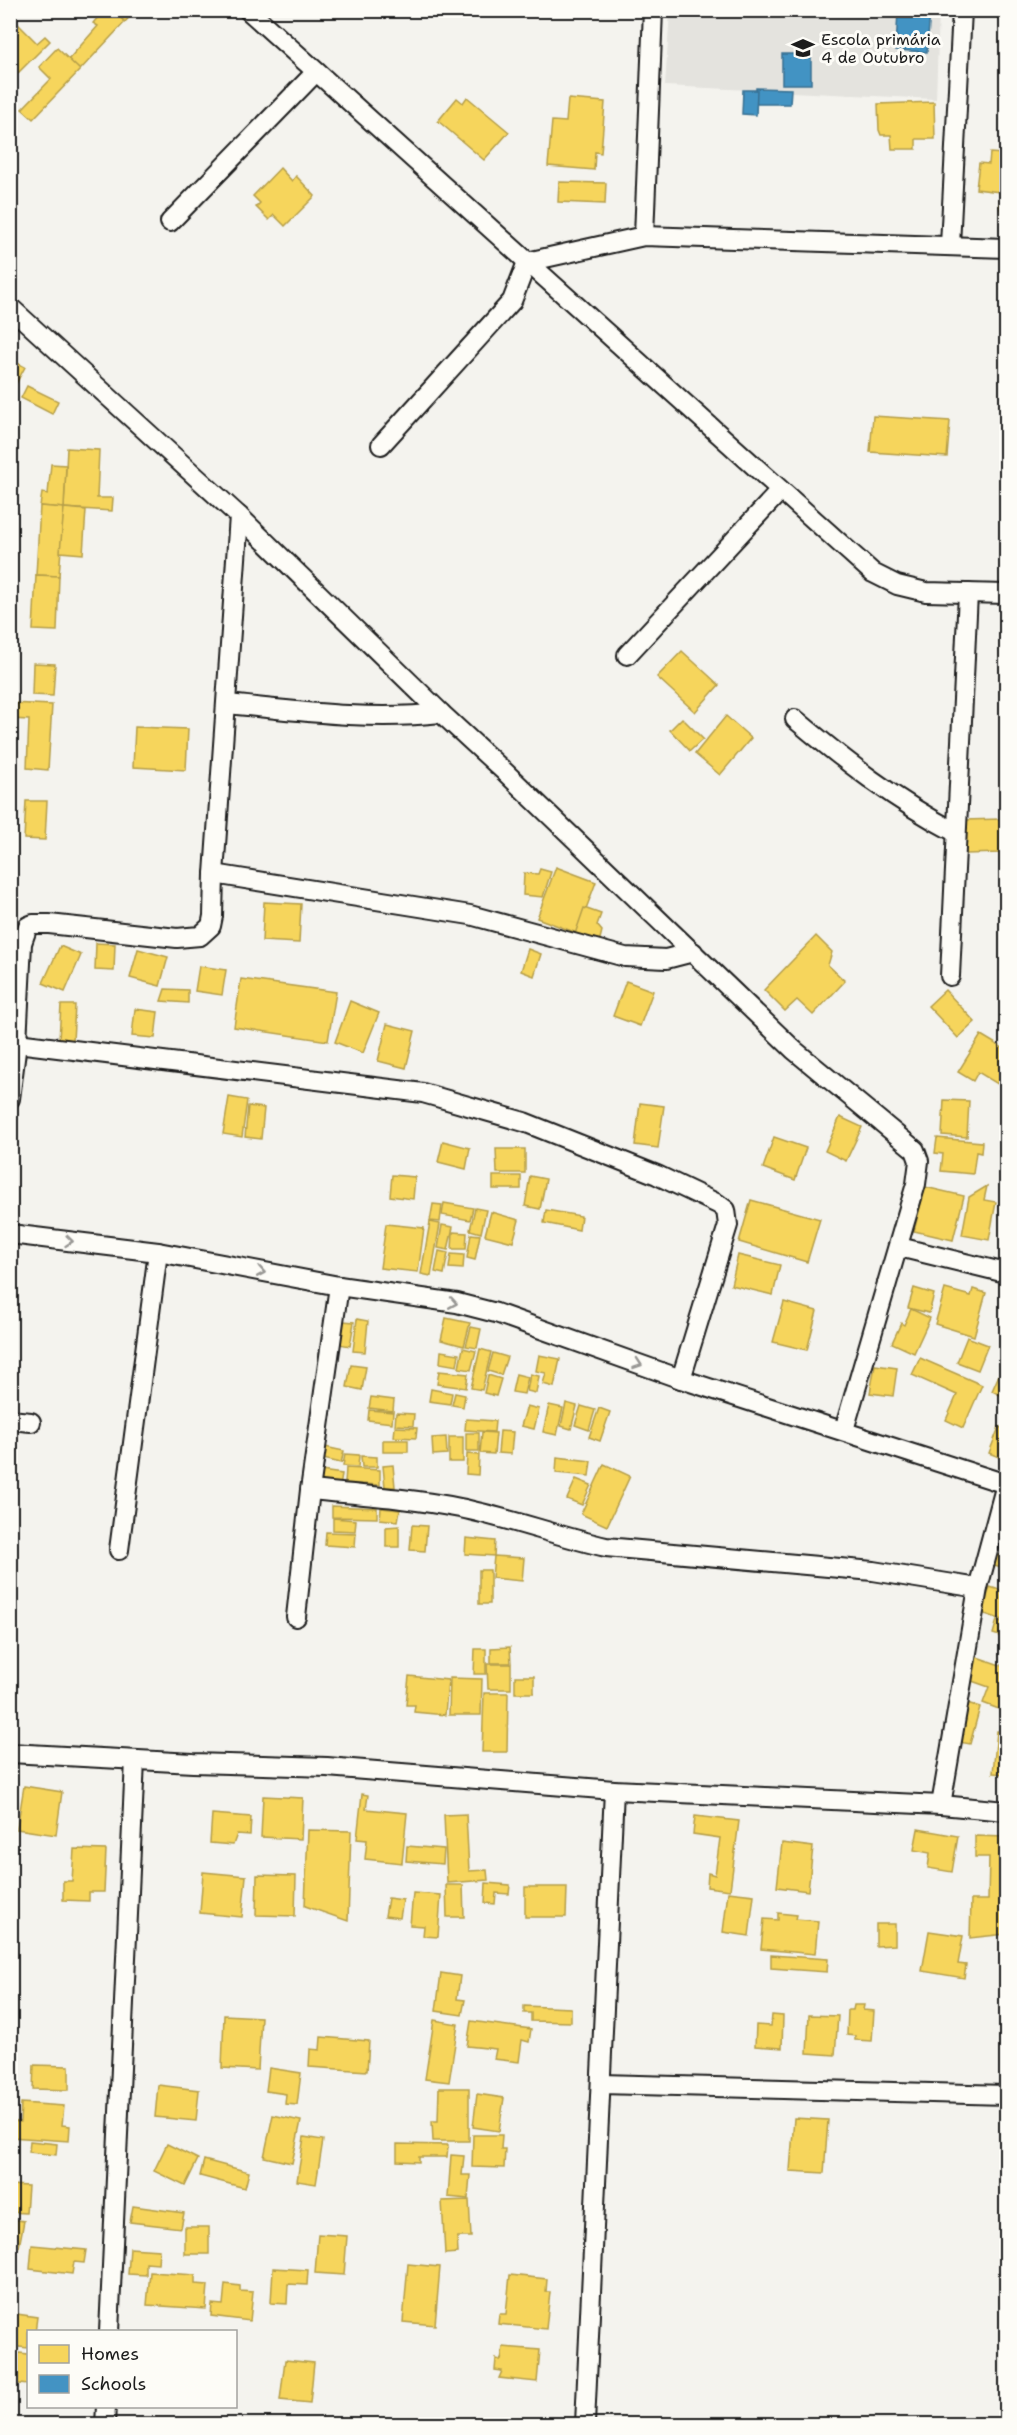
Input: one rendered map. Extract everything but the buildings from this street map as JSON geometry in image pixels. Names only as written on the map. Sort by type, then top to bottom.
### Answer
[{"type":"street","points":[[248,10],[873,573],[897,585],[926,592],[1006,594]]},
{"type":"street","points":[[644,236],[653,10]]},
{"type":"street","points":[[950,245],[962,10]]},
{"type":"street","points":[[170,222],[316,72]]},
{"type":"street","points":[[528,262],[644,236],[1006,248]]},
{"type":"street","points":[[381,445],[512,302],[528,262]]},
{"type":"street","points":[[10,307],[239,516],[441,713],[794,1050],[915,1149],[919,1161],[916,1184],[844,1430]]},
{"type":"street","points":[[627,655],[780,490]]},
{"type":"street","points":[[10,1099],[17,1043],[22,943],[28,926],[49,924],[177,938],[200,936],[211,926],[239,516]]},
{"type":"street","points":[[950,976],[969,593]]},
{"type":"street","points":[[227,704],[352,717],[412,717],[441,713]]},
{"type":"street","points":[[795,719],[839,757],[912,809],[956,832]]},
{"type":"street","points":[[214,874],[470,915],[625,957],[666,958],[693,952]]},
{"type":"street","points":[[17,1043],[423,1094],[524,1122],[657,1175],[718,1204],[726,1210],[728,1225],[681,1379]]},
{"type":"street","points":[[10,1234],[158,1252],[339,1286],[457,1304],[496,1313],[681,1379],[1006,1484],[978,1588],[941,1805]]},
{"type":"street","points":[[899,1247],[1006,1273]]},
{"type":"street","points":[[119,1550],[158,1252]]},
{"type":"street","points":[[296,1617],[310,1490],[339,1286]]},
{"type":"street","points":[[10,1420],[31,1422]]},
{"type":"street","points":[[310,1490],[462,1508],[567,1539],[606,1547],[873,1571],[978,1588]]},
{"type":"street","points":[[10,1753],[327,1767],[614,1790],[941,1805],[1006,1811]]},
{"type":"street","points":[[109,2330],[135,1760]]},
{"type":"street","points":[[585,2424],[614,1790]]},
{"type":"street","points":[[601,2084],[1006,2095]]},
{"type":"street","points":[[105,2424],[106,2408]]},
{"type":"shaded area","name":"Escola primária 4 de Outubro","points":[[670,11],[939,11],[936,99],[665,86]]},
{"type":"place","name":"Escola primária 4 de Outubro","points":[[803,48]]}]
